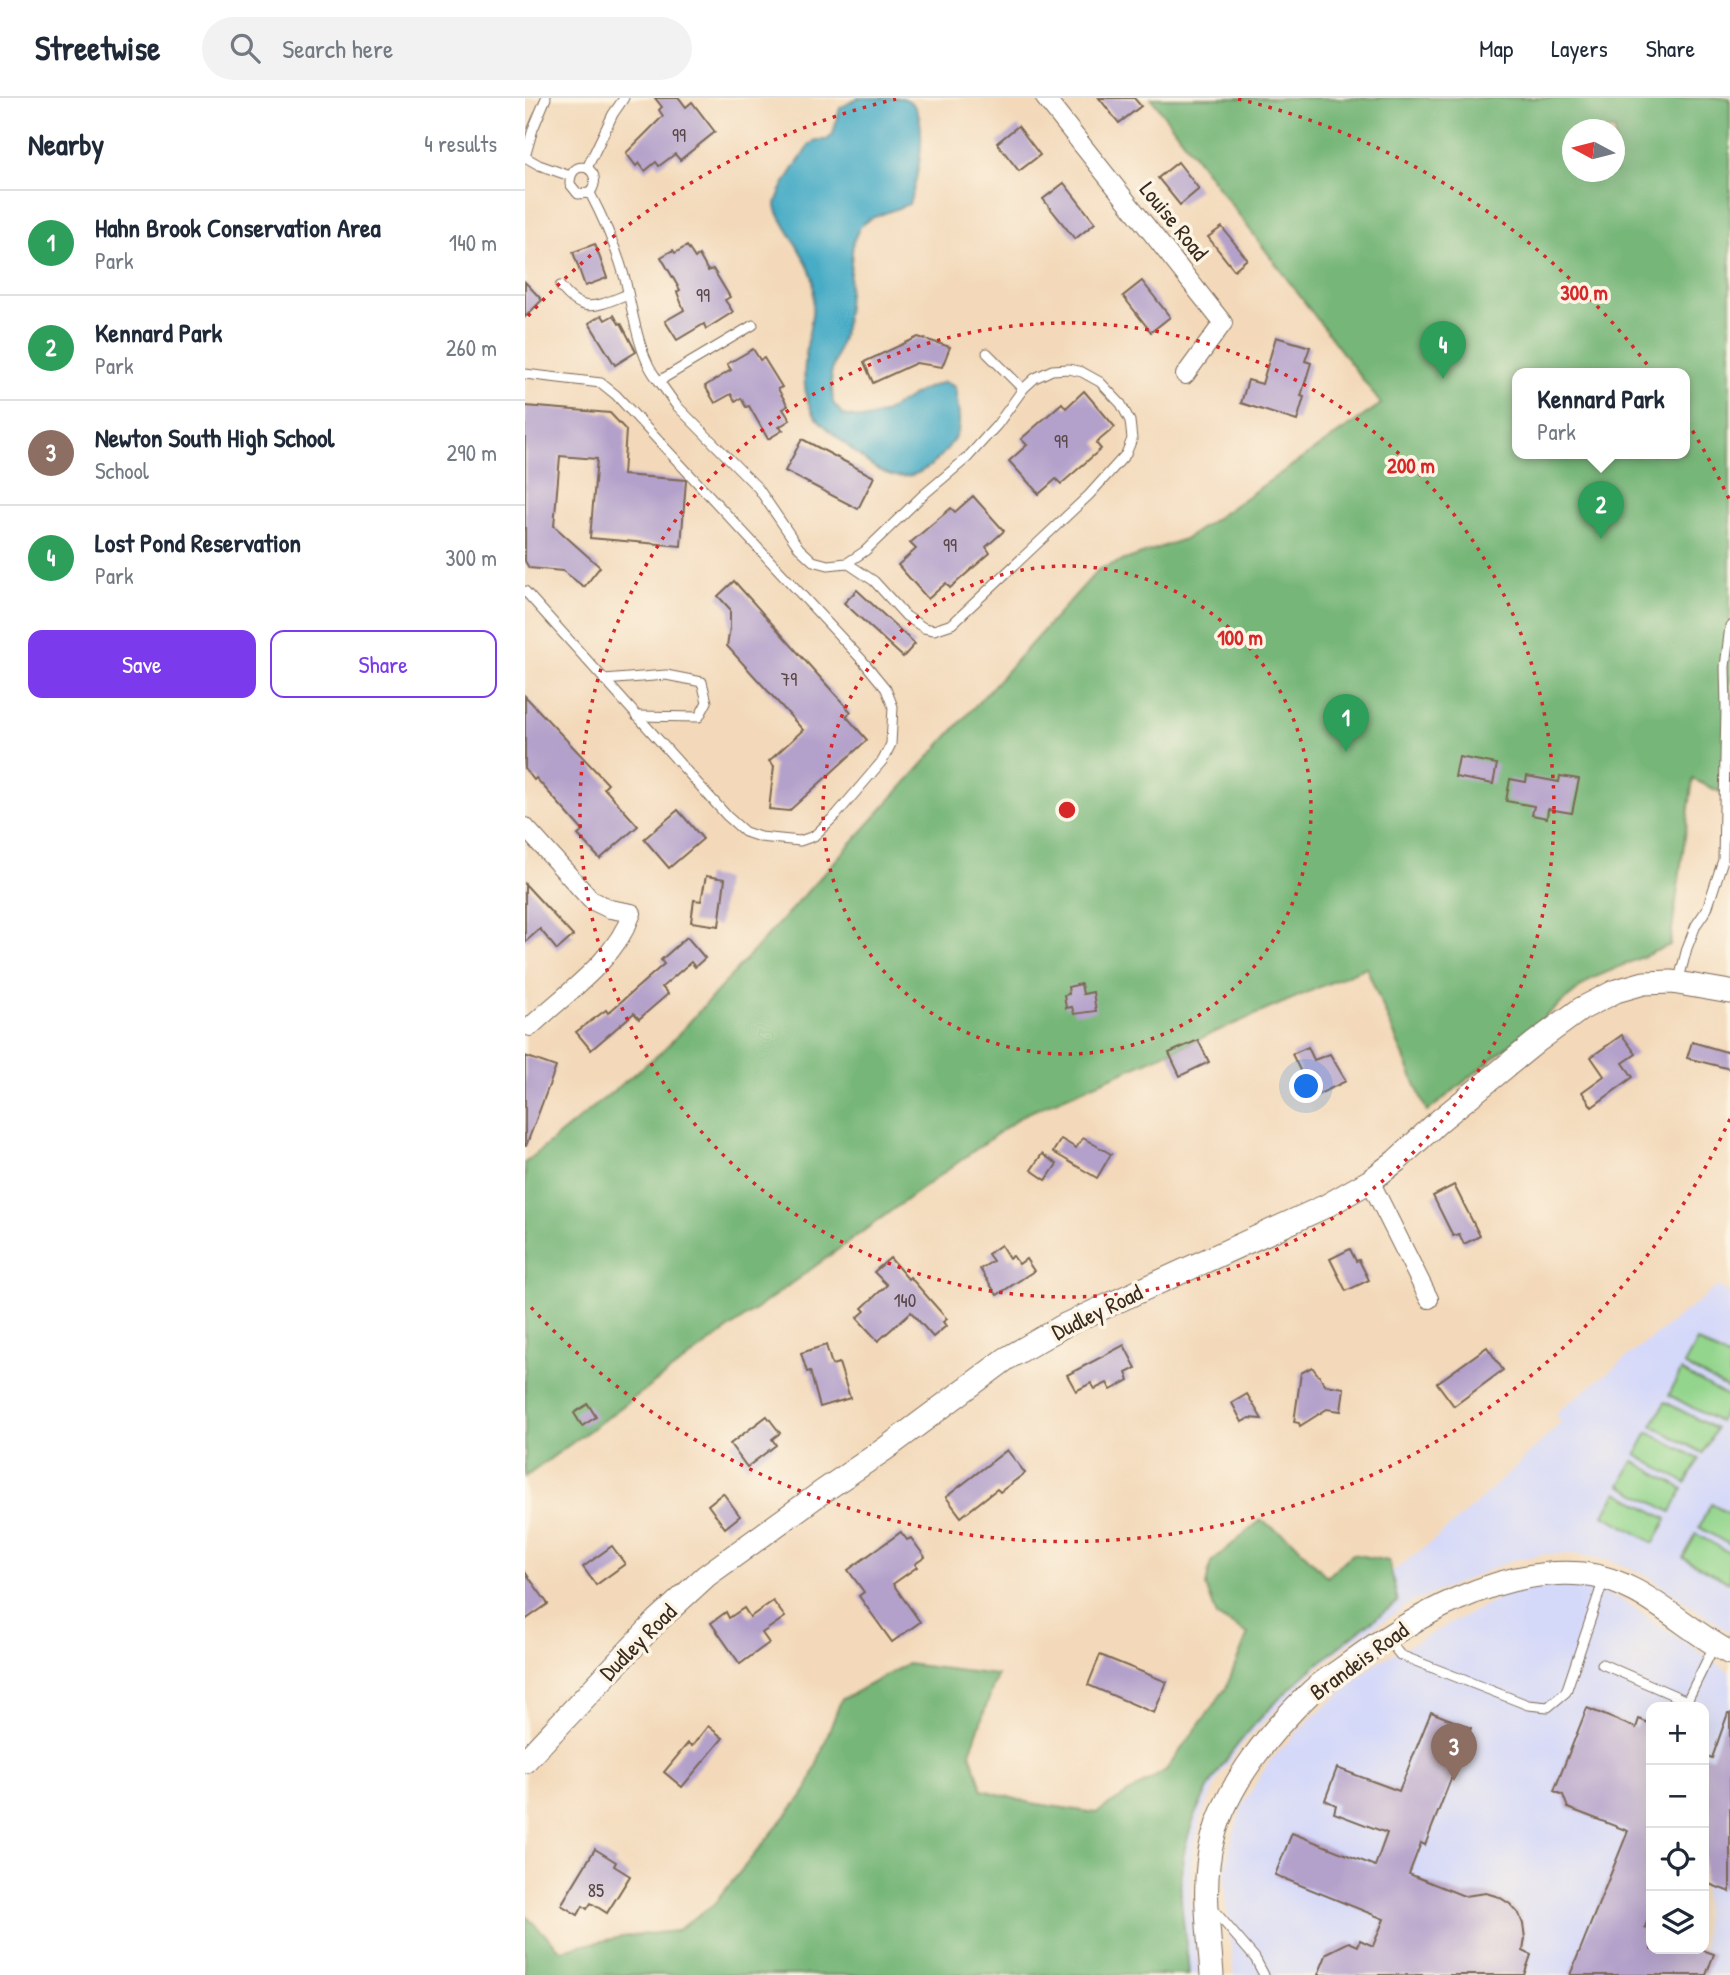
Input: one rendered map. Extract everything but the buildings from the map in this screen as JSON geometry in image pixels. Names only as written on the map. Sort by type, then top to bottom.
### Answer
[{"type":"street","name":"Louise Road","points":[[1045,98],[1223,323],[1185,376]]},
{"type":"street","points":[[525,827],[591,900],[610,909],[632,913],[611,952],[530,1027]]},
{"type":"street","name":"Dudley Road","points":[[525,1761],[657,1621],[706,1576],[1006,1359],[1065,1325],[1315,1211],[1370,1181],[1536,1042],[1581,1009],[1616,991],[1644,983],[1678,983],[1730,992]]},
{"type":"street","points":[[1370,1181],[1429,1299]]},
{"type":"street","name":"Brandeis Road","points":[[1212,1975],[1207,1872],[1212,1840],[1226,1802],[1257,1752],[1313,1690],[1385,1637],[1462,1598],[1505,1582],[1545,1573],[1584,1574],[1635,1591],[1722,1649]]},
{"type":"lane","points":[[546,98],[525,157],[570,176]]},
{"type":"lane","points":[[587,168],[624,98]]},
{"type":"lane","points":[[570,176],[577,168],[587,168],[594,176],[590,193]]},
{"type":"lane","points":[[570,176],[573,190],[578,194],[590,193]]},
{"type":"lane","points":[[590,193],[605,223],[654,376],[676,405],[758,488],[799,548],[813,561],[828,565],[847,563],[866,551],[922,496],[967,458],[997,425],[1023,389],[1035,378],[1052,370],[1069,369],[1082,372],[1100,382],[1121,404],[1131,421],[1132,439],[1126,454],[1089,495],[952,624],[934,629],[924,628],[906,615],[874,581],[847,563]]},
{"type":"lane","points":[[560,286],[570,299],[583,305],[601,304],[628,294]]},
{"type":"lane","points":[[659,381],[753,325]]},
{"type":"lane","points":[[987,354],[1023,389]]},
{"type":"lane","points":[[525,374],[601,383],[616,395],[886,689],[893,707],[891,744],[883,760],[837,814],[814,836],[800,841],[781,841],[745,832],[636,716],[525,591]]},
{"type":"lane","points":[[1678,983],[1687,948],[1696,925],[1707,909],[1723,860],[1730,626]]},
{"type":"lane","points":[[604,680],[666,675],[702,682],[707,702],[699,718],[636,716]]},
{"type":"lane","points":[[1385,1637],[1400,1655],[1528,1705],[1548,1707],[1566,1692],[1604,1579]]},
{"type":"lane","points":[[1602,1664],[1687,1701],[1722,1649]]},
{"type":"lane","points":[[1207,1903],[1255,1958],[1264,1975]]},
{"type":"shaded area","points":[[1718,1286],[1730,1293],[1730,1633],[1644,1574],[1612,1561],[1576,1554],[1545,1554],[1512,1560],[1413,1602],[1353,1640],[1319,1666],[1244,1742],[1218,1779],[1202,1815],[1192,1860],[1191,1900],[1200,1975],[1110,1975],[1263,1667],[1432,1542],[1561,1423],[1556,1413]]},
{"type":"shaded area","points":[[1563,1586],[1594,1590],[1622,1600],[1730,1672],[1730,1975],[1234,1975],[1225,1872],[1229,1848],[1242,1806],[1268,1763],[1308,1721],[1377,1662],[1503,1596],[1533,1588]]},
{"type":"green space","points":[[1151,98],[1730,98],[1730,797],[1693,779],[1670,945],[1591,979],[1427,1112],[1366,967],[1023,1115],[525,1477],[525,1163],[665,1049],[1099,569],[1187,538],[1381,404]]},
{"type":"green space","points":[[1697,1341],[1730,1359],[1730,1390],[1684,1365]]},
{"type":"green space","points":[[1681,1371],[1730,1398],[1719,1422],[1669,1395]]},
{"type":"green space","points":[[1665,1402],[1716,1429],[1703,1453],[1652,1426]]},
{"type":"green space","points":[[1648,1432],[1699,1459],[1686,1483],[1636,1455]]},
{"type":"green space","points":[[1633,1461],[1683,1489],[1671,1512],[1620,1485]]},
{"type":"green space","points":[[1617,1492],[1667,1519],[1654,1543],[1604,1515]]},
{"type":"green space","points":[[1711,1504],[1730,1514],[1730,1545],[1699,1527]]},
{"type":"green space","points":[[1261,1520],[1292,1540],[1327,1577],[1352,1554],[1389,1561],[1398,1602],[1298,1681],[1237,1745],[1213,1781],[1194,1818],[1181,1873],[1181,1902],[1189,1975],[525,1975],[525,1915],[561,1950],[621,1937],[676,1931],[714,1904],[807,1790],[841,1700],[907,1664],[997,1675],[970,1753],[983,1790],[1031,1803],[1096,1813],[1166,1770],[1226,1688],[1248,1634],[1217,1616],[1206,1586],[1211,1562]]},
{"type":"green space","points":[[1696,1534],[1730,1553],[1730,1583],[1683,1558]]},
{"type":"water","points":[[858,98],[902,98],[912,104],[921,129],[921,146],[909,204],[869,219],[859,228],[853,242],[845,327],[831,374],[833,403],[843,415],[863,419],[882,414],[922,390],[944,382],[955,387],[958,410],[957,432],[944,453],[927,468],[902,477],[879,470],[867,462],[825,426],[810,407],[804,376],[814,295],[813,280],[811,271],[781,219],[776,205],[785,183],[809,145],[816,140],[827,140],[833,134],[840,108]]},
{"type":"place","name":"Lost Pond Reservation","points":[[1443,379]]},
{"type":"place","name":"Kennard Park","points":[[1601,539]]},
{"type":"place","name":"Hahn Brook Conservation Area","points":[[1346,752]]},
{"type":"place","name":"Newton South High School","points":[[1454,1781]]}]
